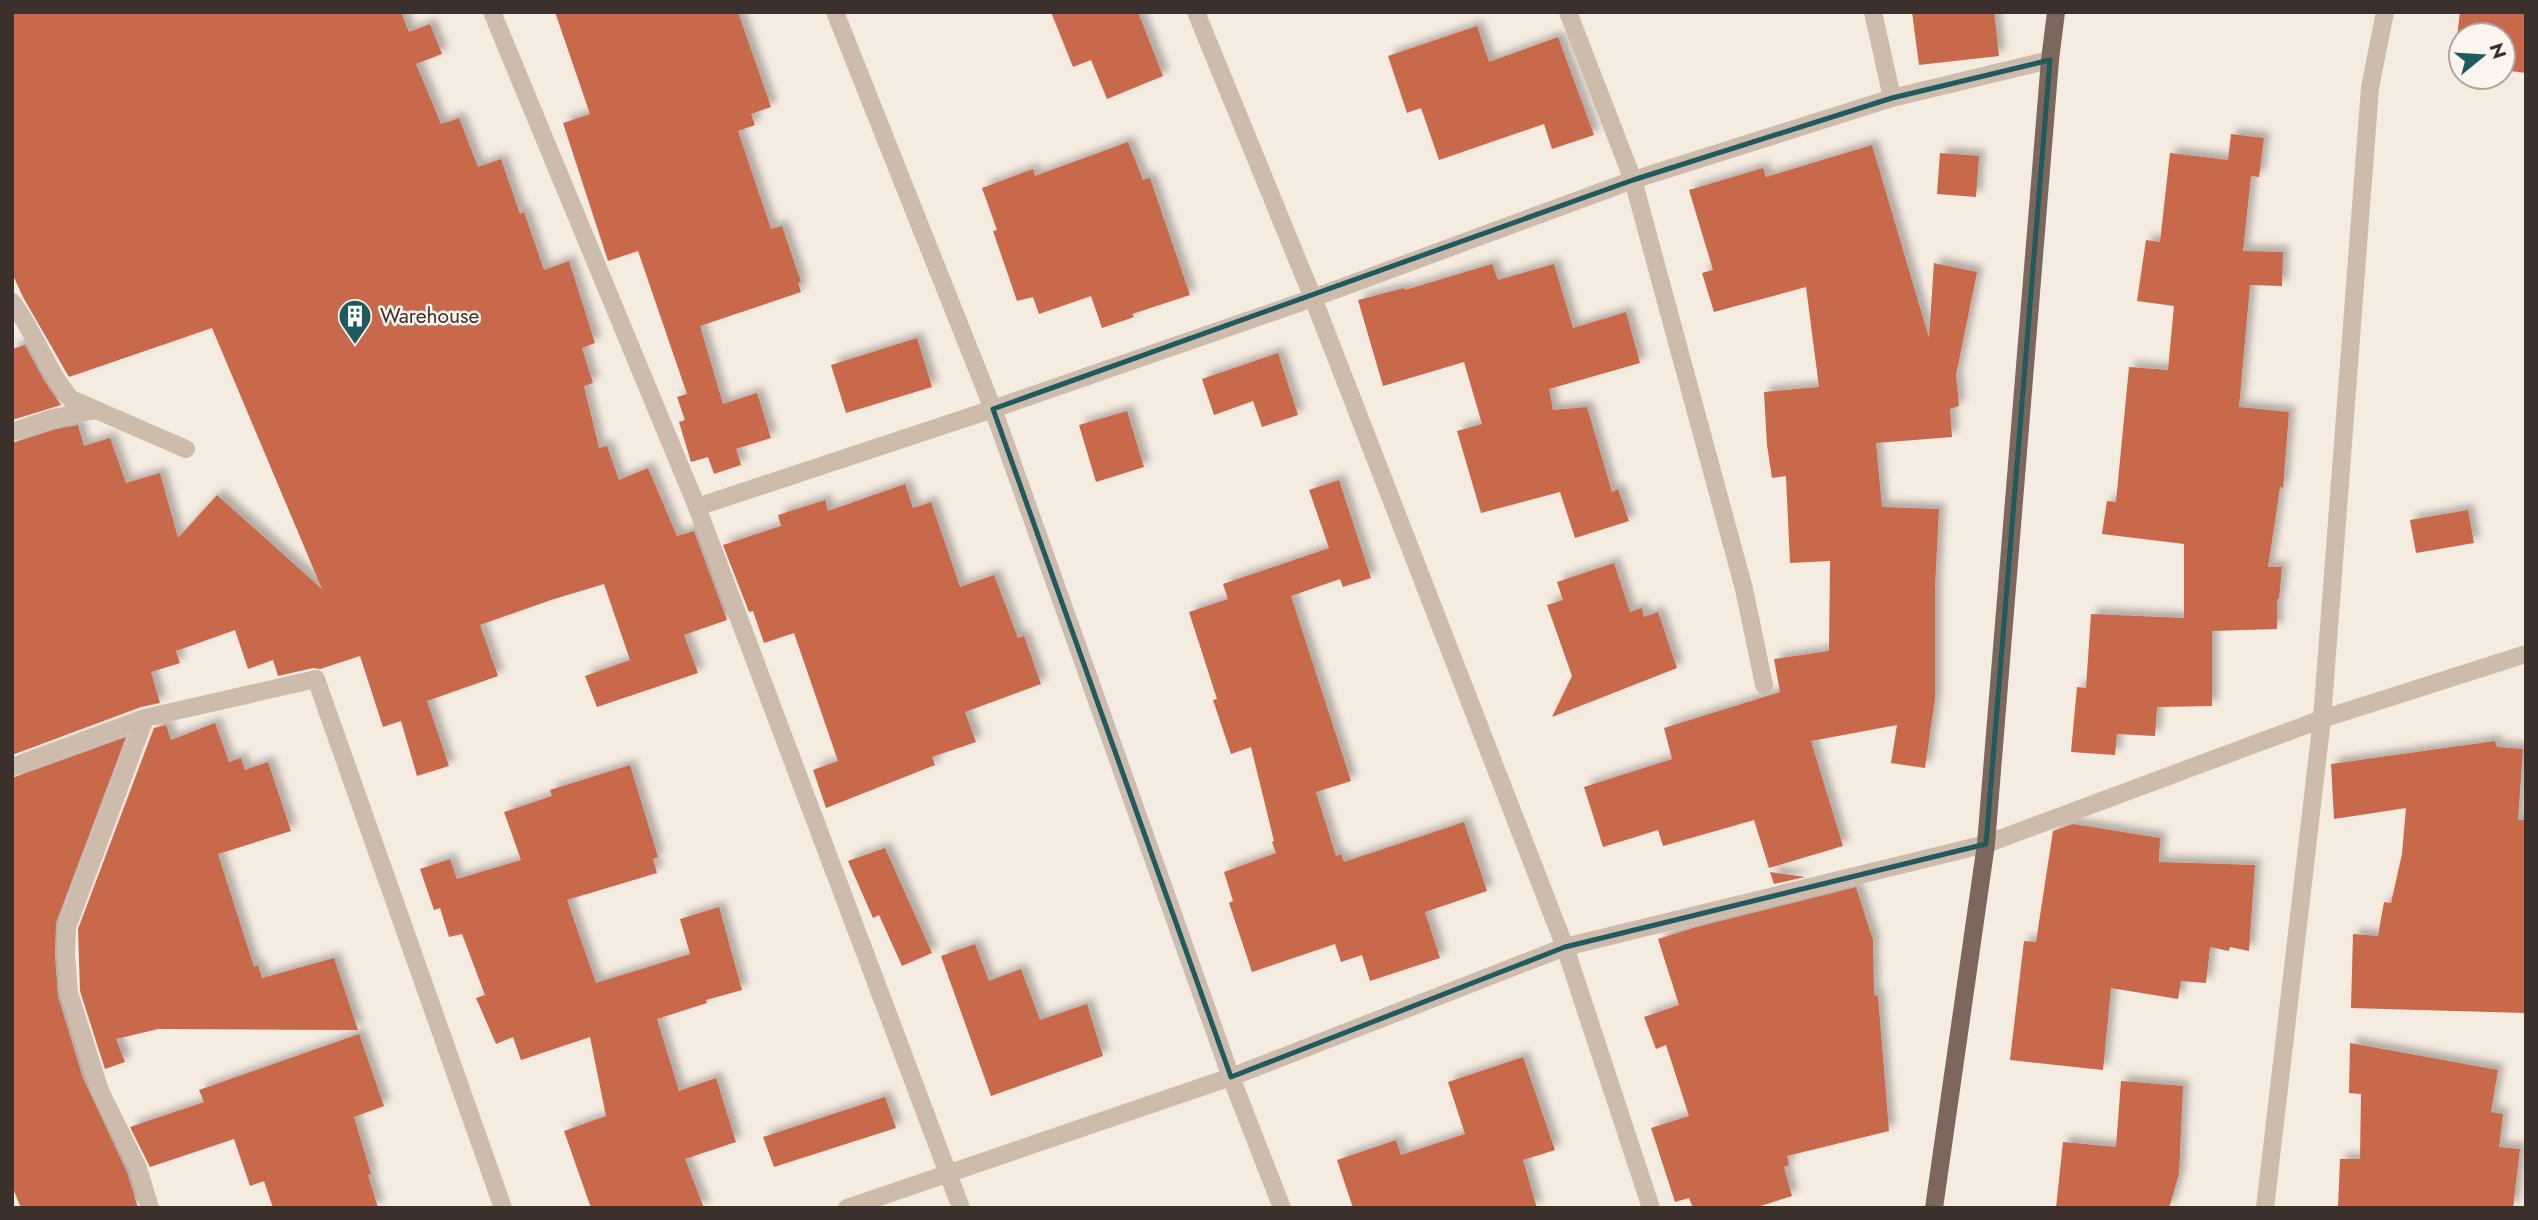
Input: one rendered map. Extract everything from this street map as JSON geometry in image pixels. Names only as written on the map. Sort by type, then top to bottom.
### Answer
[{"type":"main road","points":[[1934,1208],[1986,844],[2056,12]]},
{"type":"street","points":[[492,12],[697,507],[961,1208]]},
{"type":"street","points":[[835,12],[993,409],[1231,1077],[1282,1208]]},
{"type":"street","points":[[1196,12],[1314,298],[1566,947],[1651,1208]]},
{"type":"street","points":[[1568,12],[1633,180],[1744,589],[1764,685]]},
{"type":"street","points":[[1874,12],[1892,98]]},
{"type":"street","points":[[2265,1208],[2322,719],[2370,88],[2385,12]]},
{"type":"street","points":[[697,507],[993,409],[1314,298],[1633,180],[1892,98],[2050,60]]},
{"type":"street","points":[[12,302],[40,346],[60,385],[71,398],[186,449]]},
{"type":"street","points":[[12,432],[53,418],[96,410]]},
{"type":"street","points":[[847,1208],[1231,1077],[1566,947],[1986,844],[2322,719],[2526,654]]},
{"type":"street","points":[[12,767],[145,718],[316,679],[503,1208]]},
{"type":"street","points":[[145,718],[68,927],[66,954],[69,993],[100,1091],[138,1168],[150,1208]]},
{"type":"highlighted area","points":[[2050,60],[1986,844],[1565,947],[1231,1077],[993,409],[1633,180],[1892,98]]},
{"type":"building","points":[[12,12],[401,12],[409,32],[430,24],[442,54],[416,64],[441,124],[459,118],[478,167],[501,159],[520,214],[524,212],[544,270],[569,261],[595,343],[582,348],[593,383],[584,386],[599,448],[607,446],[619,480],[648,468],[677,536],[694,531],[727,620],[684,635],[698,673],[597,707],[585,676],[630,660],[604,584],[480,625],[498,676],[427,701],[449,766],[417,776],[401,721],[383,727],[360,656],[320,669],[313,668],[278,676],[273,660],[248,669],[235,630],[176,651],[180,663],[151,672],[160,703],[141,707],[12,755],[12,443],[78,425],[84,446],[110,438],[126,483],[160,473],[178,538],[217,495],[322,589],[212,328],[69,377],[23,297],[12,273]]},
{"type":"building","points":[[555,12],[738,12],[771,107],[751,114],[755,125],[738,131],[771,229],[782,226],[801,282],[798,283],[801,292],[700,326],[723,404],[757,393],[771,438],[736,449],[741,465],[714,474],[708,457],[691,462],[679,422],[685,420],[677,397],[687,394],[638,251],[608,261],[563,123],[590,114]]},
{"type":"building","points":[[1051,12],[1138,12],[1163,76],[1107,99],[1091,60],[1073,67]]},
{"type":"building","points":[[1912,12],[1994,12],[1999,56],[1919,65]]},
{"type":"building","points":[[2460,12],[2526,12],[2526,73],[2517,72],[2517,21],[2459,21]]},
{"type":"building","points":[[1477,26],[1489,62],[1558,37],[1594,135],[1552,149],[1544,124],[1439,160],[1421,108],[1407,113],[1388,56]]},
{"type":"building","points":[[2231,134],[2264,138],[2259,177],[2251,176],[2243,251],[2283,252],[2282,286],[2250,285],[2239,407],[2289,412],[2283,488],[2280,487],[2268,567],[2282,567],[2277,599],[2277,629],[2212,631],[2212,706],[2157,707],[2155,736],[2117,734],[2115,755],[2071,752],[2077,687],[2086,688],[2091,614],[2184,618],[2184,544],[2102,534],[2107,501],[2116,502],[2129,367],[2168,370],[2174,306],[2137,301],[2146,240],[2160,242],[2170,153],[2228,160]]},
{"type":"building","points":[[1128,142],[1143,180],[1150,178],[1190,295],[1132,314],[1134,317],[1102,328],[1091,296],[1039,314],[1033,297],[1017,301],[993,231],[997,230],[982,188],[1033,169],[1035,176]]},
{"type":"building","points":[[1872,145],[1929,338],[1934,263],[1977,272],[1956,375],[1959,406],[1950,409],[1952,437],[1876,443],[1882,507],[1939,509],[1935,587],[1935,699],[1925,768],[1891,763],[1897,725],[1811,741],[1843,846],[1769,868],[1754,820],[1663,846],[1658,830],[1603,847],[1584,787],[1672,759],[1664,728],[1780,692],[1774,659],[1829,651],[1830,561],[1790,563],[1786,476],[1772,478],[1767,445],[1764,392],[1819,387],[1806,287],[1714,312],[1702,273],[1713,270],[1689,190],[1763,168],[1766,177]]},
{"type":"building","points":[[1940,153],[1979,156],[1976,197],[1937,194]]},
{"type":"building","points":[[1492,264],[1498,280],[1554,264],[1573,328],[1626,312],[1640,363],[1549,389],[1553,410],[1587,407],[1612,492],[1618,489],[1629,521],[1575,538],[1560,492],[1481,513],[1457,431],[1482,424],[1464,362],[1383,386],[1358,300],[1404,288],[1405,290]]},
{"type":"building","points":[[917,338],[932,387],[846,413],[831,365]]},
{"type":"building","points":[[25,345],[61,405],[12,420],[12,349]]},
{"type":"building","points":[[1278,353],[1298,415],[1262,427],[1253,401],[1214,415],[1202,379]]},
{"type":"building","points":[[1127,411],[1144,467],[1096,482],[1079,425]]},
{"type":"building","points":[[1339,480],[1371,578],[1343,587],[1340,579],[1291,596],[1351,781],[1316,792],[1336,856],[1341,854],[1344,862],[1464,822],[1487,891],[1425,912],[1440,958],[1370,981],[1362,955],[1341,962],[1335,944],[1252,972],[1229,903],[1233,901],[1224,872],[1276,853],[1272,842],[1274,841],[1251,747],[1231,754],[1213,700],[1217,699],[1189,612],[1228,599],[1223,584],[1329,548],[1309,490]]},
{"type":"building","points":[[905,484],[913,508],[931,502],[960,587],[994,575],[1018,638],[1024,636],[1041,684],[965,712],[976,742],[932,757],[935,765],[826,808],[813,770],[838,761],[794,633],[764,643],[753,611],[749,612],[723,545],[781,526],[778,515],[825,500],[828,511]]},
{"type":"building","points":[[2468,510],[2474,543],[2416,553],[2410,520]]},
{"type":"building","points":[[1614,563],[1630,612],[1642,608],[1644,617],[1658,612],[1677,668],[1552,717],[1572,676],[1547,605],[1563,600],[1557,582]]},
{"type":"building","points":[[215,723],[229,762],[241,758],[245,770],[268,762],[291,831],[218,854],[254,967],[258,965],[262,978],[334,958],[358,1030],[158,1029],[116,1039],[125,1062],[105,1069],[80,991],[78,929],[154,728],[166,725],[171,740]]},
{"type":"building","points":[[126,737],[56,923],[55,955],[58,996],[83,1078],[127,1172],[138,1208],[21,1208],[12,1186],[12,778]]},
{"type":"building","points":[[2495,741],[2497,747],[2523,749],[2518,820],[2526,820],[2526,1013],[2351,1008],[2353,934],[2378,936],[2384,902],[2391,903],[2402,854],[2406,808],[2334,819],[2331,764]]},
{"type":"building","points":[[630,765],[658,857],[653,859],[657,873],[567,900],[596,983],[690,954],[680,919],[719,907],[742,990],[706,1000],[707,1003],[657,1019],[679,1091],[716,1078],[736,1142],[685,1159],[704,1208],[591,1208],[564,1131],[606,1116],[590,1037],[521,1060],[513,1037],[496,1044],[476,998],[485,995],[462,934],[449,937],[440,908],[434,910],[420,869],[450,859],[457,879],[521,860],[504,812],[552,796],[550,790]]},
{"type":"building","points":[[2073,824],[2160,838],[2159,862],[2255,865],[2249,951],[2210,947],[2206,983],[2181,981],[2178,999],[2111,988],[2103,1070],[2010,1060],[2024,941],[2036,942],[2053,831]]},
{"type":"building","points":[[885,848],[932,953],[902,966],[879,915],[873,918],[848,861]]},
{"type":"building","points":[[1770,872],[1805,877],[1774,884]]},
{"type":"building","points":[[1856,887],[1873,940],[1874,995],[1878,996],[1889,1131],[1787,1156],[1789,1165],[1784,1167],[1792,1196],[1754,1208],[1693,1208],[1689,1198],[1675,1202],[1651,1128],[1689,1116],[1666,1045],[1656,1049],[1644,1017],[1679,1005],[1658,939]]},
{"type":"building","points":[[975,944],[989,981],[1021,969],[1040,1020],[1087,1004],[1103,1056],[991,1096],[941,956]]},
{"type":"building","points":[[359,1034],[384,1106],[354,1117],[378,1208],[273,1208],[264,1181],[250,1186],[234,1139],[150,1167],[130,1127],[204,1102],[199,1090]]},
{"type":"building","points":[[2350,1043],[2498,1070],[2491,1112],[2503,1114],[2499,1147],[2520,1149],[2513,1208],[2338,1208],[2340,1159],[2360,1159],[2361,1094],[2349,1093]]},
{"type":"building","points":[[1523,1057],[1555,1150],[1523,1160],[1537,1208],[1353,1208],[1337,1160],[1396,1140],[1401,1155],[1465,1134],[1448,1082]]},
{"type":"building","points":[[2121,1081],[2183,1086],[2179,1174],[2169,1208],[2056,1208],[2063,1142],[2116,1147]]},
{"type":"building","points":[[885,1097],[896,1128],[774,1167],[763,1137]]},
{"type":"place","name":"Warehouse","points":[[355,346]]}]
